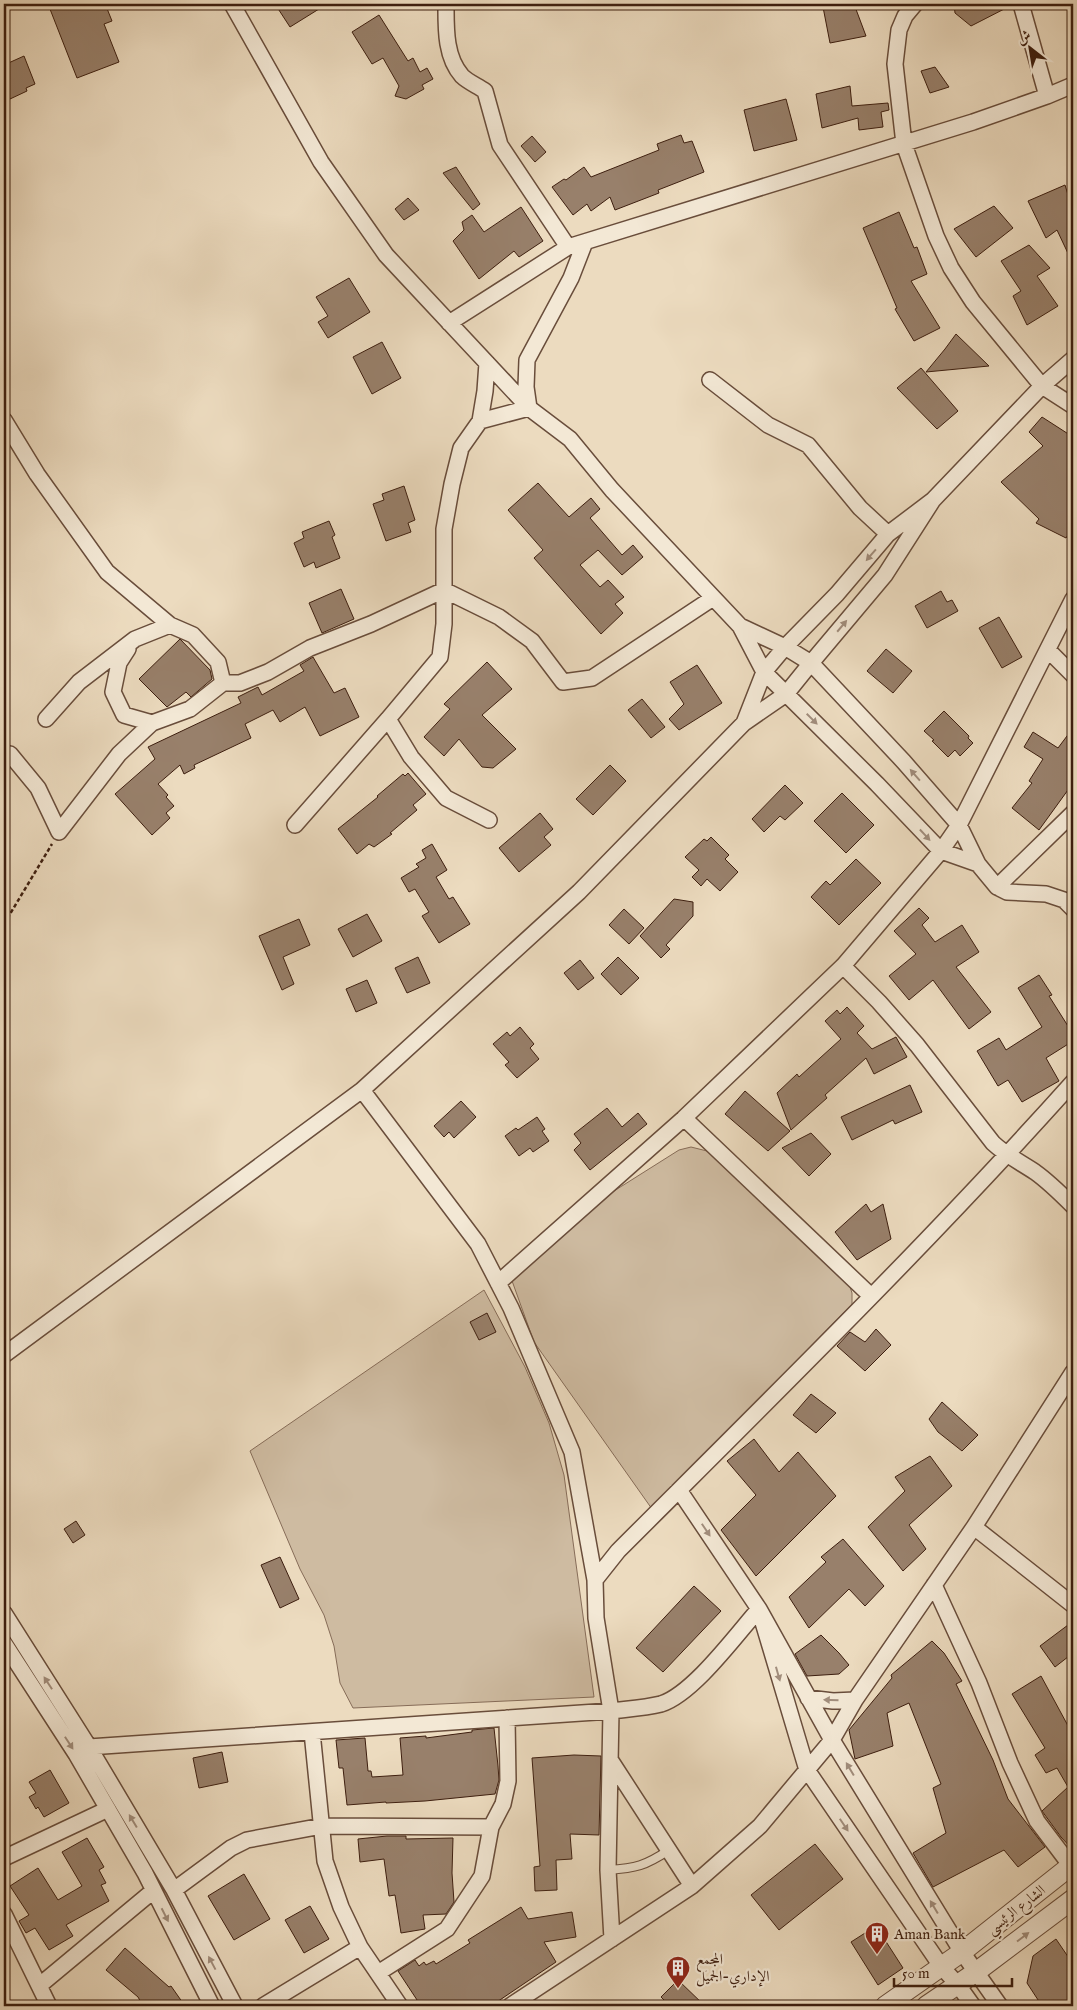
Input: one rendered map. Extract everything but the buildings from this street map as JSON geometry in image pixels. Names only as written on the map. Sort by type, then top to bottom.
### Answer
[{"type":"street","points":[[232,4],[321,162],[386,255],[529,408],[570,439],[612,490],[740,626],[764,672],[877,784],[941,852],[978,864]]},
{"type":"street","points":[[446,4],[446,28],[452,61],[463,77],[485,91],[500,145],[568,247]]},
{"type":"street","points":[[915,4],[905,16],[899,30],[895,64],[904,144],[936,236],[951,268],[973,302],[1042,386],[1073,406]]},
{"type":"street","points":[[1021,4],[1047,96]]},
{"type":"street","points":[[449,323],[568,247],[904,144],[1047,96],[1073,85]]},
{"type":"street","points":[[529,408],[526,387],[527,360],[571,278],[585,242]]},
{"type":"street","points":[[744,722],[764,672],[837,594],[888,534],[933,500],[1042,386],[1073,359]]},
{"type":"street","points":[[295,825],[440,657],[444,624],[444,529],[452,484],[462,448],[480,421],[485,391],[486,363]]},
{"type":"street","points":[[710,380],[768,425],[808,445],[860,508],[888,534]]},
{"type":"street","points":[[480,421],[529,408]]},
{"type":"street","points":[[4,420],[37,474],[107,572],[170,625],[194,635],[218,662],[223,683]]},
{"type":"street","points":[[4,1355],[362,1090],[579,892],[744,722],[786,694],[885,575],[933,500]]},
{"type":"street","points":[[444,590],[499,617],[532,641],[564,682],[592,678],[713,598]]},
{"type":"street","points":[[4,760],[10,754],[38,788],[59,832],[119,754],[152,723],[190,709],[223,683],[240,683],[268,672],[310,648],[371,624],[444,590]]},
{"type":"street","points":[[498,1283],[684,1118],[843,966],[941,852],[959,825],[1073,599]]},
{"type":"street","points":[[46,719],[80,682],[135,639],[170,625]]},
{"type":"street","points":[[740,626],[786,648],[811,663],[904,762],[959,825],[978,864],[997,887],[1014,893],[1046,894],[1064,900],[1073,908]]},
{"type":"street","points":[[135,639],[119,663],[113,692],[124,716],[152,723]]},
{"type":"street","points":[[1048,650],[1073,675]]},
{"type":"street","points":[[388,719],[412,756],[446,798],[489,820]]},
{"type":"street","points":[[997,887],[1073,813]]},
{"type":"street","points":[[843,966],[879,1002],[917,1045],[982,1129],[1006,1156],[1034,1171],[1052,1184],[1073,1206]]},
{"type":"street","points":[[595,1580],[618,1551],[871,1296],[1006,1156],[1073,1082]]},
{"type":"street","points":[[362,1090],[478,1244],[511,1308],[572,1452],[595,1580],[596,1618],[611,1711],[608,1870],[612,1939]]},
{"type":"street","points":[[684,1118],[871,1296]]},
{"type":"street","points":[[510,2006],[692,1886],[760,1826],[832,1740],[855,1700],[974,1527],[1073,1372]]},
{"type":"street","points":[[679,1490],[759,1609],[832,1740],[962,1952],[1000,2006]]},
{"type":"street","points":[[974,1527],[1073,1605]]},
{"type":"street","points":[[934,1585],[979,1683],[1010,1763],[1037,1821],[1072,1865]]},
{"type":"street","points":[[89,1747],[611,1711],[660,1704],[685,1691],[759,1609]]},
{"type":"street","points":[[759,1609],[806,1770],[941,1966],[973,2006]]},
{"type":"street","points":[[4,1613],[89,1747],[174,1890],[235,2006]]},
{"type":"street","points":[[4,1644],[76,1754],[153,1891],[212,2006]]},
{"type":"street","points":[[808,1698],[833,1701],[855,1700]]},
{"type":"street","points":[[378,1973],[447,1929],[482,1876],[491,1827],[502,1804],[508,1781],[507,1718]]},
{"type":"street","points":[[312,1732],[325,1862],[341,1907],[360,1947],[400,2006]]},
{"type":"street","points":[[611,1761],[692,1886]]},
{"type":"street","points":[[4,1858],[108,1810]]},
{"type":"street","points":[[174,1890],[231,1848],[247,1840],[322,1826],[491,1827]]},
{"type":"street","name":"الشارع الرئيسي","points":[[885,2006],[962,1952],[1072,1865]]},
{"type":"street","points":[[40,1985],[153,1891]]},
{"type":"street","name":"الشارع الرئيسي","points":[[926,2006],[976,1972],[1073,1899]]},
{"type":"street","points":[[4,1914],[49,2006]]},
{"type":"street","points":[[263,2006],[360,1947]]},
{"type":"lane","points":[[608,1870],[634,1868],[650,1863],[669,1850]]},
{"type":"path","points":[[4,924],[59,832]]},
{"type":"shaded area","points":[[691,1147],[711,1152],[848,1281],[852,1293],[852,1304],[652,1509],[534,1342],[511,1278],[614,1191],[679,1150]]},
{"type":"shaded area","points":[[484,1290],[525,1367],[549,1423],[564,1475],[594,1697],[353,1708],[340,1683],[334,1646],[324,1615],[300,1569],[250,1451]]},
{"type":"place","name":"Aman Bank","points":[[877,1955]]},
{"type":"place","name":"المجمع الإداري-الجميل","points":[[678,1989]]}]
